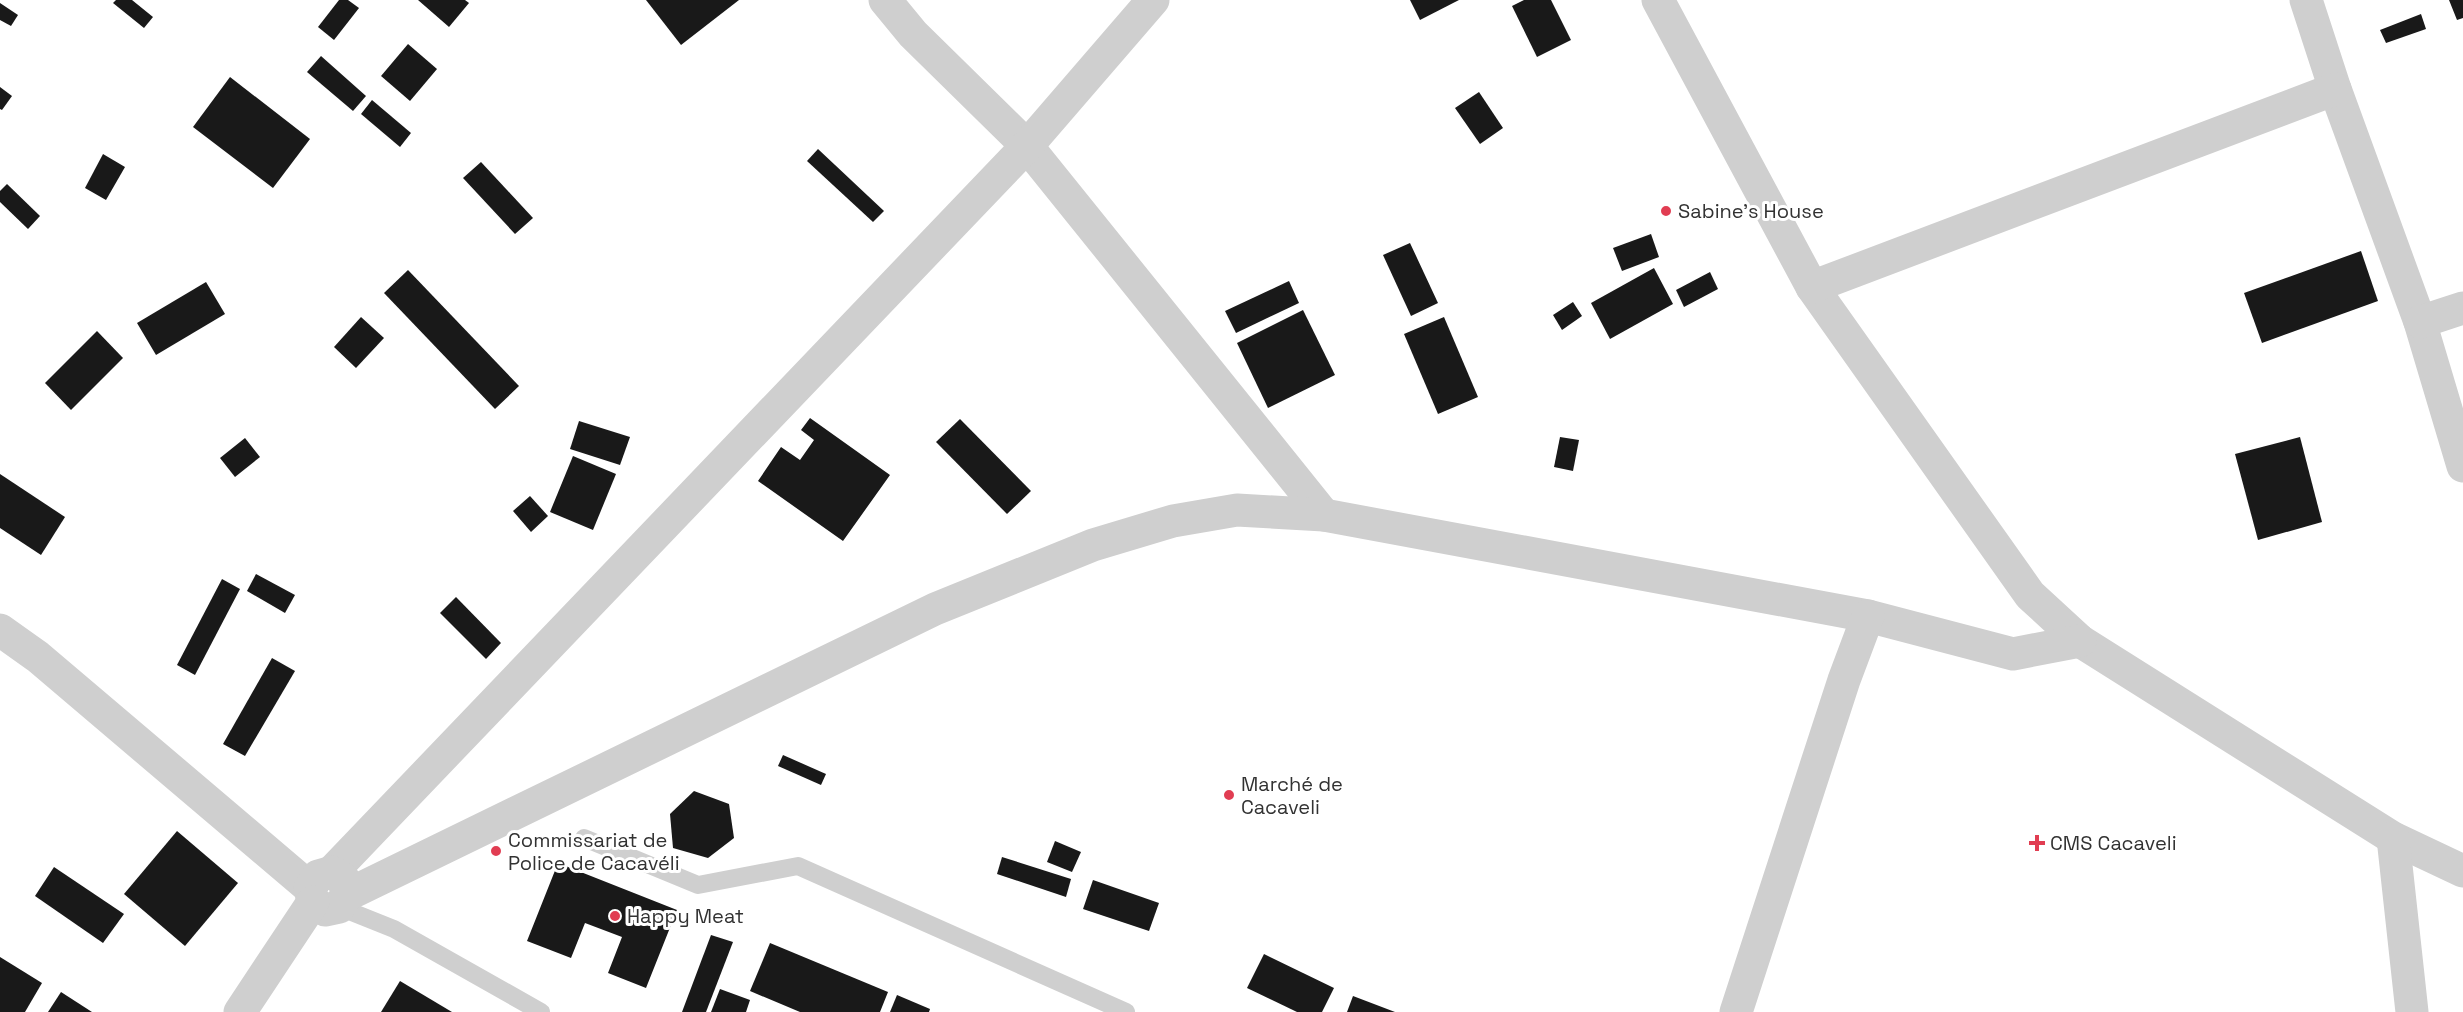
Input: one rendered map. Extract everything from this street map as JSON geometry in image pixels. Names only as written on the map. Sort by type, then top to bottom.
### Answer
[{"type":"street","points":[[885,0],[914,34],[1026,146],[1324,515]]},
{"type":"street","points":[[240,1012],[328,893],[1026,146],[1153,0]]},
{"type":"street","points":[[1658,0],[1812,287],[2030,595],[2080,641],[2393,838],[2463,872]]},
{"type":"street","points":[[2306,0],[2335,89],[2420,322],[2463,466]]},
{"type":"street","points":[[1812,287],[2335,89]]},
{"type":"street","points":[[2420,322],[2463,308]]},
{"type":"street","points":[[328,893],[934,609],[1093,545],[1173,521],[1237,510],[1324,515],[1868,616],[2013,654],[2080,641]]},
{"type":"street","points":[[1736,1012],[1844,680],[1868,616]]},
{"type":"street","points":[[0,630],[38,657],[328,893]]},
{"type":"street","points":[[2393,838],[2412,1012]]},
{"type":"lane","points":[[584,838],[698,885],[798,866],[1126,1012]]},
{"type":"lane","points":[[328,893],[541,1012]]},
{"type":"building","points":[[116,0],[132,0],[153,17],[144,28],[113,3]]},
{"type":"building","points":[[339,0],[348,0],[359,8],[334,40],[318,27]]},
{"type":"building","points":[[418,0],[465,0],[469,3],[449,27]]},
{"type":"building","points":[[646,0],[739,0],[681,45]]},
{"type":"building","points":[[1410,0],[1459,0],[1420,20]]},
{"type":"building","points":[[1524,0],[1551,0],[1571,40],[1537,57],[1512,6]]},
{"type":"building","points":[[2449,0],[2463,0],[2463,18],[2457,20]]},
{"type":"building","points":[[0,3],[18,15],[11,26],[0,20]]},
{"type":"building","points":[[2421,14],[2426,29],[2386,43],[2380,30]]},
{"type":"building","points":[[408,44],[437,69],[410,101],[381,76]]},
{"type":"building","points":[[321,56],[366,96],[353,111],[307,72]]},
{"type":"building","points":[[230,77],[310,139],[273,188],[193,127]]},
{"type":"building","points":[[0,87],[12,96],[2,110],[0,109]]},
{"type":"building","points":[[1479,92],[1503,128],[1480,144],[1455,108]]},
{"type":"building","points":[[372,100],[411,133],[400,147],[361,114]]},
{"type":"building","points":[[818,149],[884,211],[873,222],[807,161]]},
{"type":"building","points":[[103,154],[125,167],[106,200],[85,188]]},
{"type":"building","points":[[481,162],[533,218],[515,234],[463,178]]},
{"type":"building","points":[[7,184],[40,216],[28,229],[0,202],[0,191]]},
{"type":"building","points":[[1651,234],[1659,257],[1622,271],[1613,248]]},
{"type":"building","points":[[1410,243],[1438,303],[1411,316],[1383,255]]},
{"type":"building","points":[[2361,251],[2378,301],[2262,343],[2244,293]]},
{"type":"building","points":[[1654,268],[1673,304],[1610,339],[1591,303]]},
{"type":"building","points":[[408,270],[519,386],[495,409],[384,293]]},
{"type":"building","points":[[1710,272],[1718,289],[1684,307],[1676,290]]},
{"type":"building","points":[[1289,281],[1299,303],[1236,333],[1225,311]]},
{"type":"building","points":[[206,282],[225,314],[156,355],[137,323]]},
{"type":"building","points":[[1573,302],[1582,316],[1562,330],[1553,315]]},
{"type":"building","points":[[1303,310],[1335,375],[1268,408],[1237,343]]},
{"type":"building","points":[[361,317],[384,338],[356,368],[334,347]]},
{"type":"building","points":[[1444,317],[1478,397],[1438,414],[1404,334]]},
{"type":"building","points":[[97,331],[123,358],[71,410],[45,383]]},
{"type":"building","points":[[810,418],[890,475],[843,541],[758,481],[781,447],[800,460],[814,440],[801,430]]},
{"type":"building","points":[[960,419],[1031,491],[1007,514],[936,442]]},
{"type":"building","points":[[579,421],[630,437],[620,465],[570,449]]},
{"type":"building","points":[[1560,437],[1579,440],[1573,471],[1554,467]]},
{"type":"building","points":[[2300,437],[2322,522],[2258,540],[2235,454]]},
{"type":"building","points":[[245,438],[260,457],[235,477],[220,458]]},
{"type":"building","points":[[573,456],[616,474],[593,530],[550,512]]},
{"type":"building","points":[[0,474],[65,517],[41,555],[0,528]]},
{"type":"building","points":[[530,496],[548,516],[531,532],[513,511]]},
{"type":"building","points":[[256,574],[295,595],[285,613],[247,591]]},
{"type":"building","points":[[222,579],[240,589],[195,675],[177,665]]},
{"type":"building","points":[[456,597],[501,643],[486,659],[440,613]]},
{"type":"building","points":[[272,658],[295,671],[245,756],[223,744]]},
{"type":"building","points":[[783,755],[826,774],[821,785],[778,766]]},
{"type":"building","points":[[694,791],[729,804],[734,838],[708,858],[673,848],[670,814]]},
{"type":"building","points":[[177,831],[238,883],[185,946],[124,894]]},
{"type":"building","points":[[1055,841],[1081,852],[1072,872],[1047,862]]},
{"type":"building","points":[[1002,857],[1071,879],[1066,897],[997,874]]},
{"type":"building","points":[[558,863],[677,910],[646,988],[608,973],[622,937],[585,923],[571,958],[527,941]]},
{"type":"building","points":[[54,867],[124,914],[103,943],[35,896]]},
{"type":"building","points":[[1093,880],[1159,903],[1149,931],[1083,909]]},
{"type":"building","points":[[711,935],[733,942],[706,1012],[682,1012]]},
{"type":"building","points":[[770,943],[888,992],[880,1012],[800,1012],[750,991]]},
{"type":"building","points":[[1264,954],[1334,988],[1322,1012],[1297,1012],[1247,988]]},
{"type":"building","points":[[0,957],[42,983],[25,1012],[0,1012]]},
{"type":"building","points":[[400,981],[452,1012],[381,1012]]},
{"type":"building","points":[[720,989],[750,1000],[746,1012],[711,1012]]},
{"type":"building","points":[[61,992],[92,1012],[48,1012]]},
{"type":"building","points":[[897,995],[930,1009],[929,1012],[890,1012]]},
{"type":"building","points":[[1353,996],[1395,1012],[1347,1012]]},
{"type":"place","name":"Sabine's House","points":[[1666,211]]},
{"type":"place","name":"Marché de Cacaveli","points":[[1229,795]]},
{"type":"place","name":"CMS Cacaveli","points":[[2037,843]]},
{"type":"place","name":"Commissariat de Police de Cacavéli","points":[[496,851]]},
{"type":"place","name":"Happy Meat","points":[[615,916]]}]
